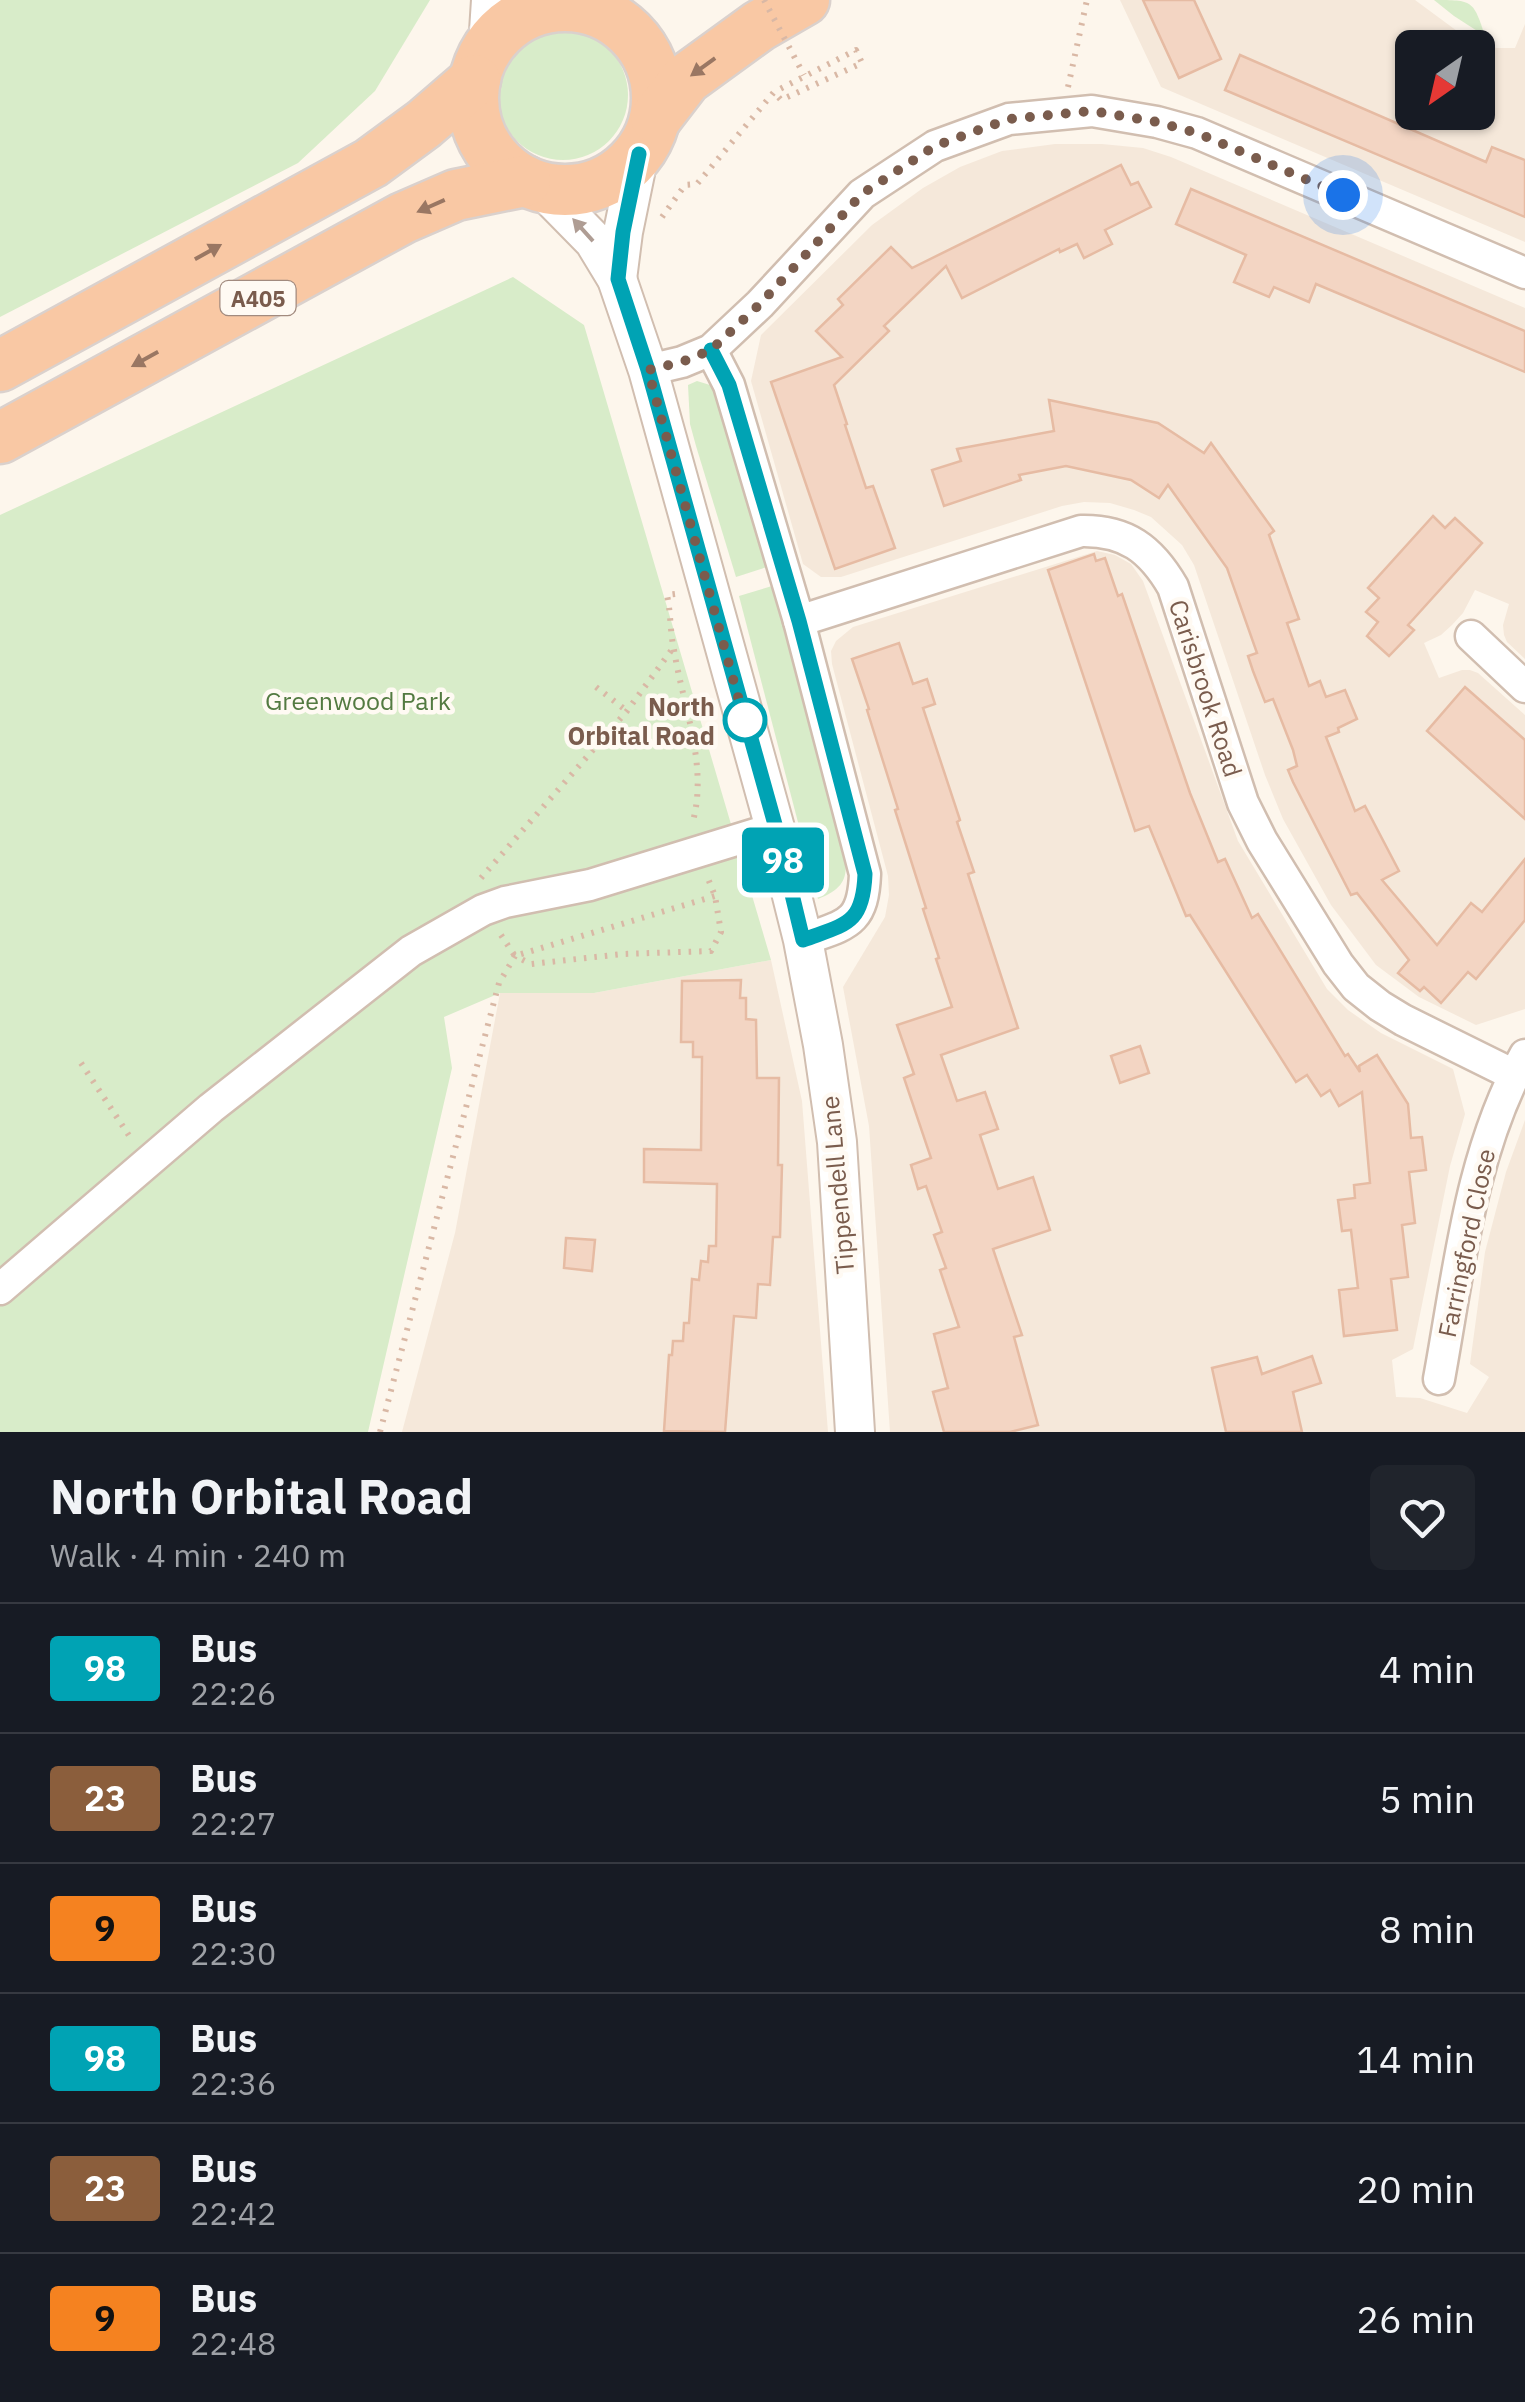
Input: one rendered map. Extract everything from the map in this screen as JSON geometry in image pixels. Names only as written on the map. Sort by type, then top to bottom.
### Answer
[{"type":"highway","points":[[652,0],[538,10],[484,42],[474,110],[482,139],[500,164],[533,184],[568,190],[595,186],[619,173],[686,79],[804,0]]},
{"type":"highway","points":[[575,5],[619,22],[639,42],[652,65],[658,92],[647,136]]},
{"type":"highway","name":"A405","points":[[0,366],[371,163],[424,124],[484,42]]},
{"type":"highway","name":"A405","points":[[0,438],[403,218],[456,195],[533,184]]},
{"type":"street","points":[[648,370],[711,350],[760,304],[862,194],[935,146],[1009,119],[1063,112],[1092,111],[1197,133],[1525,273]]},
{"type":"street","name":"Tippendell Lane","points":[[618,279],[623,232],[647,136]]},
{"type":"street","name":"Tippendell Lane","points":[[533,184],[594,242],[618,279],[648,370],[776,828],[803,940],[837,1142],[855,1432]]},
{"type":"street","points":[[711,350],[729,385],[799,621],[865,874],[860,908],[851,919],[803,940]]},
{"type":"street","name":"Carisbrook Road","points":[[799,621],[1080,531],[1100,530],[1136,543],[1163,569],[1174,588],[1243,802],[1262,841],[1338,964],[1356,987],[1392,1013],[1519,1064]]},
{"type":"street","points":[[1471,636],[1525,687]]},
{"type":"street","points":[[0,1289],[212,1108],[411,951],[483,910],[506,902],[590,885],[776,828]]},
{"type":"street","name":"Farringford Close","points":[[1439,1379],[1470,1204],[1490,1132],[1519,1064]]},
{"type":"path","points":[[764,0],[804,75]]},
{"type":"path","points":[[1063,112],[1087,0]]},
{"type":"path","points":[[659,223],[685,185],[697,184],[774,92],[856,50],[862,63],[781,100],[774,92]]},
{"type":"path","points":[[667,596],[698,776],[698,803],[692,826]]},
{"type":"path","points":[[673,648],[627,710],[476,883],[473,892],[515,956],[531,964],[623,954],[711,951],[721,932],[715,896],[704,868]]},
{"type":"path","points":[[596,686],[627,710]]},
{"type":"path","points":[[380,1432],[499,983],[515,956],[715,896]]},
{"type":"path","points":[[81,1063],[136,1147]]},
{"type":"shaded area","points":[[1120,0],[1415,0],[1456,30],[1395,30],[1395,130],[1495,130],[1495,48],[1515,48],[1525,24],[1525,242],[1161,87]]},
{"type":"shaded area","points":[[1055,144],[1143,148],[1171,157],[1525,308],[1525,659],[1504,635],[1509,604],[1475,590],[1452,625],[1424,643],[1439,678],[1462,670],[1478,673],[1525,715],[1525,1009],[1476,1025],[1419,997],[1376,965],[1331,905],[1283,819],[1194,565],[1182,545],[1151,517],[1110,503],[1084,502],[841,577],[821,577],[803,564],[751,381],[761,335],[872,225],[923,188],[960,167],[1002,151]]},
{"type":"shaded area","points":[[1097,551],[1131,564],[1143,581],[1238,841],[1327,989],[1348,1010],[1381,1033],[1453,1069],[1465,1114],[1450,1166],[1413,1349],[1392,1360],[1396,1397],[1420,1398],[1467,1413],[1489,1377],[1470,1364],[1485,1252],[1506,1172],[1525,1120],[1525,1432],[890,1432],[869,1126],[843,987],[885,917],[888,876],[831,651],[836,641],[853,627]]},
{"type":"shaded area","points":[[771,960],[802,1101],[828,1432],[402,1432],[455,1233],[500,993],[594,993]]},
{"type":"green space","points":[[0,0],[430,0],[375,91],[298,163],[0,317]]},
{"type":"green space","points":[[1434,0],[1470,4],[1483,30],[1476,30]]},
{"type":"green space","points":[[563,30],[588,35],[609,49],[623,70],[628,95],[623,120],[609,141],[588,155],[563,160],[538,155],[517,141],[503,120],[498,95],[503,70],[517,49],[538,35]]},
{"type":"green space","name":"Greenwood Park","points":[[513,277],[584,325],[771,960],[594,993],[500,993],[444,1017],[452,1068],[368,1432],[0,1432],[0,515]]},
{"type":"green space","points":[[697,381],[710,385],[722,406],[767,567],[736,577],[690,424],[688,385]]},
{"type":"green space","points":[[772,586],[844,845],[844,879],[835,890],[818,899],[739,596]]},
{"type":"building","points":[[1143,0],[1194,0],[1221,59],[1179,78]]},
{"type":"building","points":[[1240,55],[1395,122],[1395,130],[1412,130],[1486,162],[1492,147],[1525,160],[1525,217],[1225,90]]},
{"type":"building","points":[[1121,165],[1131,185],[1138,182],[1151,207],[1105,230],[1112,244],[1084,258],[1077,244],[1060,252],[1059,249],[962,298],[946,266],[884,326],[889,331],[834,385],[866,488],[873,486],[895,548],[835,569],[771,382],[842,357],[816,331],[843,305],[838,299],[891,247],[912,268]]},
{"type":"building","points":[[1191,189],[1525,331],[1525,372],[1316,284],[1309,302],[1274,287],[1269,297],[1234,282],[1246,255],[1176,224]]},
{"type":"building","points":[[1049,400],[1158,423],[1204,453],[1211,443],[1274,531],[1269,535],[1299,619],[1287,623],[1309,686],[1320,681],[1326,697],[1345,690],[1357,719],[1326,737],[1355,811],[1365,806],[1399,871],[1382,880],[1437,945],[1471,903],[1482,912],[1525,859],[1525,920],[1476,979],[1468,972],[1441,1003],[1424,987],[1420,991],[1398,973],[1409,960],[1357,893],[1351,895],[1293,782],[1288,770],[1297,766],[1293,750],[1273,699],[1265,702],[1253,671],[1248,656],[1257,653],[1227,568],[1168,485],[1159,498],[1131,480],[1066,466],[1019,475],[1021,480],[944,506],[932,470],[961,461],[957,449],[1054,431]]},
{"type":"building","points":[[1433,516],[1445,528],[1455,518],[1482,543],[1408,625],[1414,630],[1389,656],[1367,636],[1378,622],[1366,612],[1379,598],[1368,588]]},
{"type":"building","points":[[1094,554],[1096,561],[1105,558],[1118,596],[1122,594],[1190,793],[1218,862],[1225,859],[1252,918],[1258,914],[1345,1056],[1348,1054],[1360,1072],[1359,1066],[1377,1055],[1408,1104],[1411,1138],[1422,1137],[1426,1170],[1409,1172],[1415,1223],[1402,1225],[1408,1277],[1391,1279],[1397,1330],[1344,1336],[1339,1290],[1358,1288],[1351,1230],[1342,1231],[1338,1200],[1355,1198],[1354,1185],[1370,1183],[1362,1092],[1339,1106],[1330,1090],[1321,1096],[1307,1075],[1296,1082],[1190,915],[1186,916],[1149,826],[1135,831],[1048,570]]},
{"type":"building","points":[[899,643],[913,684],[927,679],[935,704],[923,708],[960,820],[957,822],[974,872],[968,874],[1018,1028],[941,1055],[957,1101],[985,1092],[998,1129],[980,1135],[998,1189],[1033,1177],[1050,1230],[993,1249],[1022,1335],[1014,1337],[1038,1425],[1010,1432],[944,1432],[933,1392],[948,1388],[934,1334],[959,1327],[940,1270],[946,1268],[934,1235],[942,1232],[926,1186],[918,1189],[911,1165],[931,1158],[904,1078],[914,1074],[897,1025],[952,1007],[852,659]]},
{"type":"building","points":[[1465,687],[1525,740],[1525,819],[1427,731]]},
{"type":"building","points":[[741,980],[740,998],[746,998],[746,1019],[756,1020],[757,1078],[779,1078],[780,1237],[773,1237],[770,1285],[758,1284],[756,1318],[734,1316],[725,1432],[664,1431],[669,1355],[673,1341],[683,1341],[684,1323],[689,1323],[692,1279],[699,1280],[701,1261],[708,1262],[709,1246],[716,1246],[717,1184],[644,1182],[644,1149],[701,1150],[702,1057],[693,1057],[693,1042],[681,1042],[682,981]]},
{"type":"building","points":[[1140,1046],[1149,1073],[1120,1083],[1111,1056]]},
{"type":"building","points":[[566,1238],[595,1240],[592,1271],[564,1268]]},
{"type":"building","points":[[1312,1356],[1321,1383],[1293,1392],[1302,1432],[1226,1432],[1212,1368],[1257,1357],[1262,1374]]},
{"type":"bus line","name":"98","points":[[639,154],[618,279],[648,370],[776,828],[803,940],[851,919],[860,908],[865,874],[799,621],[729,385],[711,350]]},
{"type":"place","name":"North Orbital Road","points":[[745,720]]},
{"type":"route","points":[[745,720],[746,726],[648,370],[711,350],[760,304],[862,194],[935,146],[1009,119],[1092,111],[1157,122],[1197,133],[1343,195]]}]
